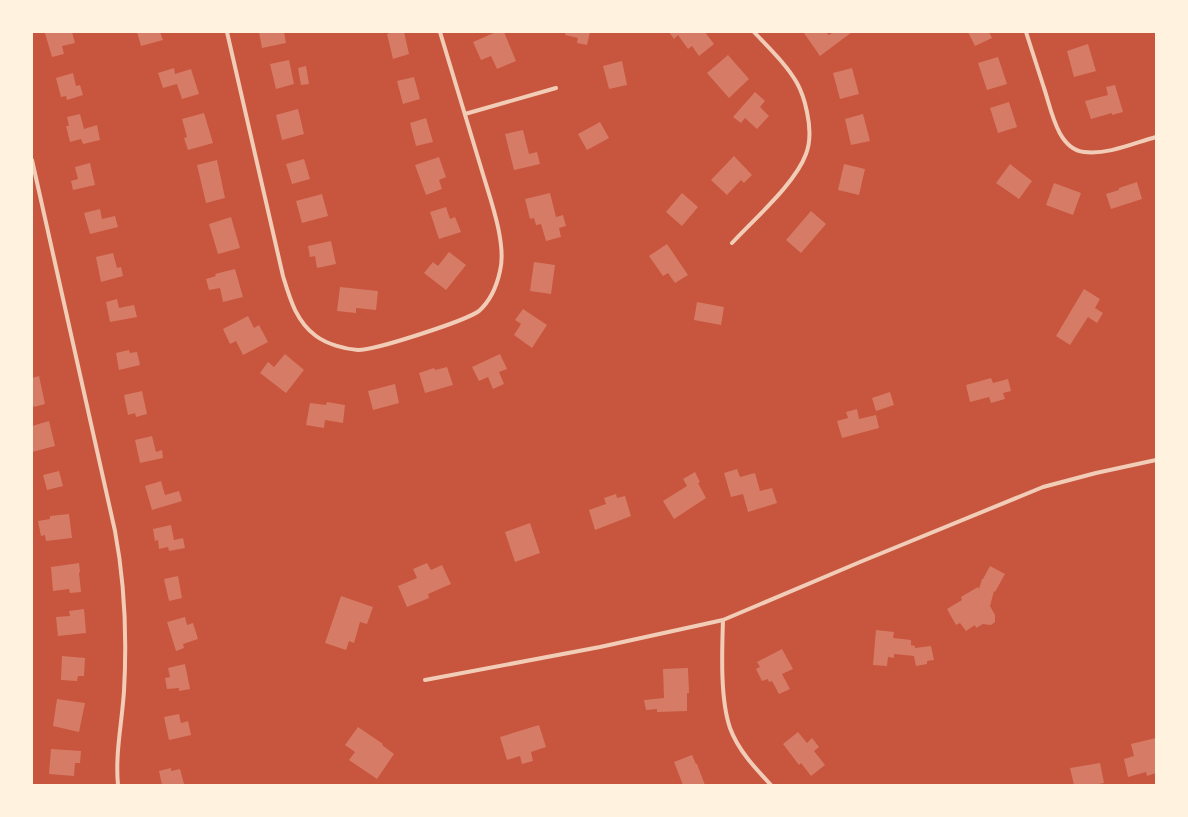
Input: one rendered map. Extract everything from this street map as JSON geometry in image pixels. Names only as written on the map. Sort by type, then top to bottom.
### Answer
[{"type":"street","points":[[227,32],[283,276],[290,299],[298,317],[309,330],[325,341],[347,349],[369,349],[455,322],[479,310],[492,293],[501,269],[498,227],[440,32]]},
{"type":"street","points":[[732,243],[777,196],[791,179],[806,154],[809,134],[806,109],[798,84],[788,69],[754,32]]},
{"type":"street","points":[[1026,32],[1052,117],[1063,138],[1069,145],[1076,150],[1083,152],[1101,152],[1156,136]]},
{"type":"street","points":[[465,114],[556,88]]},
{"type":"street","points":[[32,160],[114,523],[124,585],[126,658],[124,698],[117,760],[118,785]]},
{"type":"street","points":[[425,680],[600,647],[723,620],[1042,487],[1156,460]]},
{"type":"street","points":[[723,620],[723,672],[726,713],[730,728],[738,745],[751,763],[771,785]]},
{"type":"building","points":[[72,32],[75,43],[62,46],[64,54],[52,57],[45,33]]},
{"type":"building","points":[[137,32],[160,32],[163,40],[141,46]]},
{"type":"building","points":[[259,32],[284,32],[286,43],[262,48]]},
{"type":"building","points":[[393,32],[404,32],[409,54],[393,59],[387,34]]},
{"type":"building","points":[[496,32],[504,32],[516,61],[497,69],[491,56],[481,60],[473,42]]},
{"type":"building","points":[[566,32],[590,32],[587,45],[577,43],[578,38],[565,35]]},
{"type":"building","points":[[669,32],[705,32],[714,44],[699,56],[692,46],[688,49],[678,35],[674,39]]},
{"type":"building","points":[[826,32],[829,35],[833,32],[852,32],[820,56],[804,33]]},
{"type":"building","points":[[968,32],[989,32],[992,38],[975,46]]},
{"type":"building","points":[[1088,44],[1096,71],[1074,77],[1067,51]]},
{"type":"building","points":[[728,55],[749,79],[729,98],[707,73]]},
{"type":"building","points":[[998,57],[1007,84],[987,90],[978,63]]},
{"type":"building","points":[[289,60],[294,84],[276,89],[270,64]]},
{"type":"building","points":[[622,61],[627,85],[609,89],[603,66]]},
{"type":"building","points":[[306,66],[309,84],[301,85],[298,68]]},
{"type":"building","points":[[174,68],[175,74],[191,69],[199,94],[182,99],[177,84],[163,88],[158,73]]},
{"type":"building","points":[[852,68],[859,94],[840,99],[833,73]]},
{"type":"building","points":[[73,73],[76,86],[80,85],[83,95],[67,100],[66,96],[61,97],[56,78]]},
{"type":"building","points":[[414,77],[420,99],[403,104],[397,81]]},
{"type":"building","points":[[1115,85],[1123,112],[1112,115],[1112,113],[1091,119],[1085,101],[1108,95],[1106,87]]},
{"type":"building","points":[[755,92],[765,101],[760,107],[769,116],[757,129],[745,118],[741,123],[733,117]]},
{"type":"building","points":[[1009,102],[1017,127],[998,133],[990,108]]},
{"type":"building","points":[[298,109],[304,134],[282,140],[276,115]]},
{"type":"building","points":[[204,113],[213,143],[188,150],[184,138],[187,137],[182,119]]},
{"type":"building","points":[[80,114],[84,129],[97,125],[100,140],[83,144],[81,139],[70,142],[66,126],[69,126],[67,117]]},
{"type":"building","points":[[863,114],[870,141],[851,145],[845,119]]},
{"type":"building","points":[[426,118],[433,142],[416,146],[410,123]]},
{"type":"building","points":[[600,122],[609,138],[587,150],[578,134]]},
{"type":"building","points":[[523,130],[529,154],[537,152],[540,164],[514,170],[505,134]]},
{"type":"building","points":[[734,156],[752,175],[744,183],[741,180],[727,195],[711,180]]},
{"type":"building","points":[[439,157],[446,177],[439,180],[442,189],[426,195],[415,165]]},
{"type":"building","points":[[304,159],[310,179],[292,184],[286,164]]},
{"type":"building","points":[[217,160],[225,198],[206,203],[197,165]]},
{"type":"building","points":[[90,163],[95,185],[73,190],[71,181],[78,179],[75,167]]},
{"type":"building","points":[[844,164],[865,169],[859,195],[838,190]]},
{"type":"building","points":[[1010,164],[1032,181],[1019,199],[996,183]]},
{"type":"building","points":[[1137,182],[1142,199],[1111,209],[1106,194]]},
{"type":"building","points":[[1054,183],[1081,193],[1073,215],[1046,205]]},
{"type":"building","points":[[550,193],[556,217],[563,215],[566,226],[559,228],[561,237],[546,241],[541,224],[536,225],[534,218],[530,219],[525,199]]},
{"type":"building","points":[[682,193],[698,207],[682,226],[666,212]]},
{"type":"building","points":[[322,194],[328,216],[302,223],[296,201]]},
{"type":"building","points":[[446,207],[450,219],[455,217],[461,232],[439,239],[430,212]]},
{"type":"building","points":[[100,209],[102,219],[115,216],[118,227],[90,234],[84,213]]},
{"type":"building","points":[[811,211],[826,224],[801,253],[786,240]]},
{"type":"building","points":[[231,217],[240,248],[218,254],[209,224]]},
{"type":"building","points":[[331,241],[336,264],[317,268],[315,256],[310,257],[308,246]]},
{"type":"building","points":[[667,244],[688,275],[675,283],[668,273],[663,276],[649,256]]},
{"type":"building","points":[[449,252],[466,265],[446,290],[424,273],[433,262],[438,266]]},
{"type":"building","points":[[113,253],[117,268],[121,267],[123,276],[101,282],[96,257]]},
{"type":"building","points":[[534,262],[555,265],[551,294],[530,291]]},
{"type":"building","points":[[235,269],[243,297],[223,302],[220,288],[209,290],[206,279],[216,276],[215,274]]},
{"type":"building","points":[[340,287],[378,291],[376,310],[356,308],[356,313],[337,311]]},
{"type":"building","points":[[1084,289],[1100,299],[1095,308],[1103,313],[1097,323],[1088,317],[1070,345],[1056,336]]},
{"type":"building","points":[[117,299],[119,308],[134,305],[137,317],[110,322],[106,302]]},
{"type":"building","points":[[697,302],[724,307],[721,325],[694,320]]},
{"type":"building","points":[[523,309],[547,325],[532,348],[514,335],[521,324],[515,320]]},
{"type":"building","points":[[248,316],[254,328],[259,325],[268,342],[243,355],[236,341],[230,344],[223,329]]},
{"type":"building","points":[[129,350],[130,353],[137,352],[140,365],[119,370],[116,353]]},
{"type":"building","points":[[285,354],[304,370],[286,393],[260,373],[268,362],[274,367]]},
{"type":"building","points":[[500,354],[507,369],[499,372],[504,384],[493,389],[488,377],[479,381],[472,367]]},
{"type":"building","points":[[447,367],[453,385],[425,393],[419,373],[434,368],[435,370]]},
{"type":"building","points":[[39,376],[45,404],[34,407],[32,404],[32,378]]},
{"type":"building","points":[[991,378],[993,383],[1008,379],[1011,391],[1003,393],[1005,399],[991,403],[989,397],[970,402],[966,385]]},
{"type":"building","points":[[395,384],[399,403],[373,410],[368,391]]},
{"type":"building","points":[[142,391],[147,414],[136,417],[135,413],[128,415],[124,395]]},
{"type":"building","points":[[890,392],[894,405],[876,411],[872,398]]},
{"type":"building","points":[[327,402],[345,405],[343,423],[325,420],[324,428],[306,425],[310,403],[326,405]]},
{"type":"building","points":[[857,409],[859,419],[876,415],[879,428],[842,438],[837,421],[848,418],[846,412]]},
{"type":"building","points":[[49,421],[55,446],[32,452],[32,426]]},
{"type":"building","points":[[152,436],[156,452],[162,450],[163,458],[140,463],[135,440]]},
{"type":"building","points":[[737,469],[740,477],[755,473],[760,491],[772,488],[777,503],[748,512],[743,494],[731,497],[724,473]]},
{"type":"building","points":[[59,471],[63,486],[47,490],[43,475]]},
{"type":"building","points":[[695,472],[700,482],[698,483],[706,498],[674,519],[663,501],[687,486],[683,479]]},
{"type":"building","points":[[161,481],[165,495],[179,491],[182,501],[152,510],[145,486]]},
{"type":"building","points":[[616,494],[617,498],[625,496],[631,516],[595,530],[589,510],[606,504],[604,498]]},
{"type":"building","points":[[69,514],[72,538],[46,541],[45,535],[41,536],[38,521],[50,519],[50,516]]},
{"type":"building","points":[[530,523],[540,553],[515,562],[505,532]]},
{"type":"building","points":[[171,525],[174,540],[183,538],[185,548],[169,551],[168,547],[159,549],[158,540],[155,541],[153,529]]},
{"type":"building","points":[[79,563],[81,592],[70,593],[69,589],[53,591],[51,567]]},
{"type":"building","points":[[427,563],[431,570],[442,565],[451,584],[428,594],[429,598],[407,607],[398,586],[417,578],[413,569]]},
{"type":"building","points":[[990,566],[1005,574],[995,592],[994,591],[990,606],[995,615],[995,622],[991,625],[983,624],[976,628],[975,625],[966,631],[960,623],[956,625],[947,609],[962,600],[961,597],[978,587],[979,589],[982,579]]},
{"type":"building","points":[[178,576],[182,598],[169,601],[164,579]]},
{"type":"building","points":[[341,596],[373,607],[367,624],[360,622],[354,643],[349,641],[346,650],[325,643]]},
{"type":"building","points":[[84,609],[86,633],[58,636],[56,617],[70,616],[69,611]]},
{"type":"building","points":[[185,617],[187,625],[193,623],[198,639],[183,644],[184,648],[176,651],[167,622]]},
{"type":"building","points":[[876,630],[894,632],[893,638],[911,640],[911,645],[915,646],[915,648],[931,646],[934,660],[927,661],[927,664],[916,666],[914,656],[894,654],[894,658],[888,657],[887,666],[873,665]]},
{"type":"building","points":[[782,649],[793,669],[782,674],[790,689],[779,694],[772,681],[769,682],[768,679],[762,681],[756,669],[760,667],[757,662]]},
{"type":"building","points":[[62,656],[85,658],[84,676],[78,676],[77,681],[61,680]]},
{"type":"building","points":[[185,664],[190,689],[179,691],[179,688],[167,689],[165,678],[170,677],[168,668]]},
{"type":"building","points":[[688,668],[689,693],[687,693],[687,711],[657,712],[657,709],[646,710],[644,700],[664,698],[663,669]]},
{"type":"building","points":[[57,699],[85,703],[79,732],[53,726]]},
{"type":"building","points":[[179,714],[181,723],[188,721],[191,735],[169,740],[164,717]]},
{"type":"building","points":[[539,725],[546,747],[531,752],[533,761],[522,764],[520,756],[507,760],[500,737]]},
{"type":"building","points":[[358,727],[383,744],[382,745],[394,754],[377,779],[349,760],[355,752],[345,745]]},
{"type":"building","points":[[798,732],[807,743],[812,738],[819,747],[814,751],[825,765],[811,776],[801,763],[799,765],[783,744]]},
{"type":"building","points":[[1156,738],[1156,773],[1147,776],[1146,772],[1128,777],[1124,759],[1134,756],[1131,744]]},
{"type":"building","points":[[51,749],[81,751],[80,763],[75,763],[74,776],[49,774]]},
{"type":"building","points":[[692,755],[705,785],[683,785],[674,762]]},
{"type":"building","points":[[1100,763],[1104,783],[1094,785],[1074,785],[1070,768]]},
{"type":"building","points":[[171,768],[171,771],[180,769],[184,784],[162,785],[159,771]]}]
